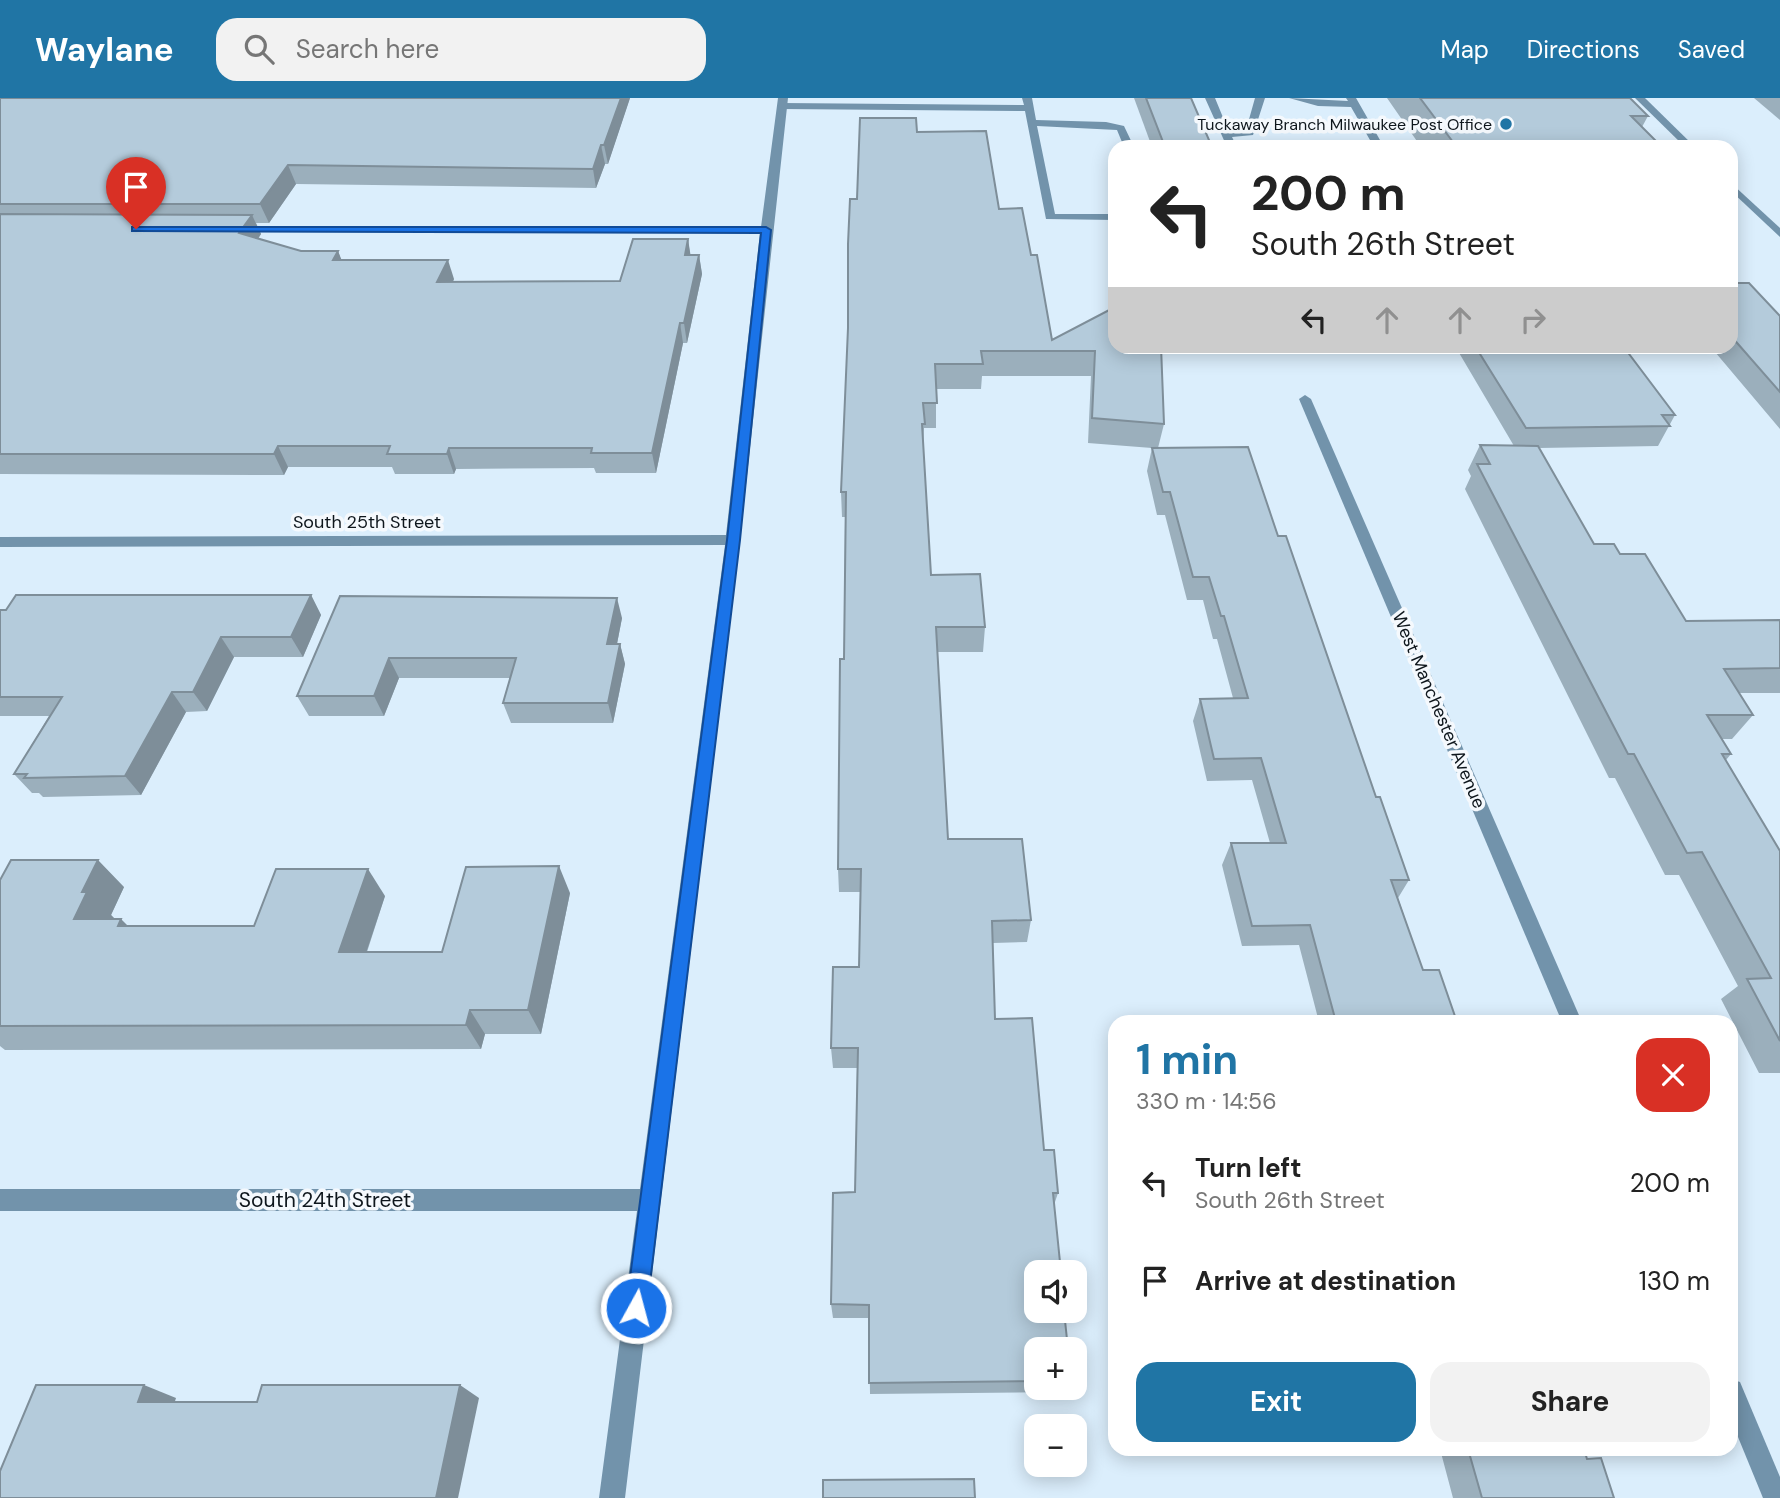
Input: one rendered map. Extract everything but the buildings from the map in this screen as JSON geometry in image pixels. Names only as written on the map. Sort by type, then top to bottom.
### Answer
[{"type":"street","points":[[1210,98],[1228,140]]},
{"type":"street","points":[[1226,135],[1250,133],[1260,98]]},
{"type":"street","points":[[1294,98],[1318,103],[1353,101],[1375,140]]},
{"type":"street","points":[[1640,98],[1683,140]]},
{"type":"street","points":[[612,1498],[733,540],[782,102],[1028,103],[1050,217],[1108,218]]},
{"type":"street","points":[[1031,123],[1106,125],[1121,128],[1126,140]]},
{"type":"street","points":[[1738,193],[1780,234]]},
{"type":"street","points":[[221,229],[766,230]]},
{"type":"street","name":"West Manchester Avenue","points":[[1306,399],[1569,1015]]},
{"type":"street","name":"South 25th Street","points":[[0,542],[733,540]]},
{"type":"street","name":"South 24th Street","points":[[0,1200],[650,1199]]},
{"type":"street","points":[[1738,1408],[1776,1498]]},
{"type":"place","name":"Tuckaway Branch Milwaukee Post Office","points":[[1506,124]]},
{"type":"route","points":[[136,229],[766,230],[733,540],[636,1308]]}]
